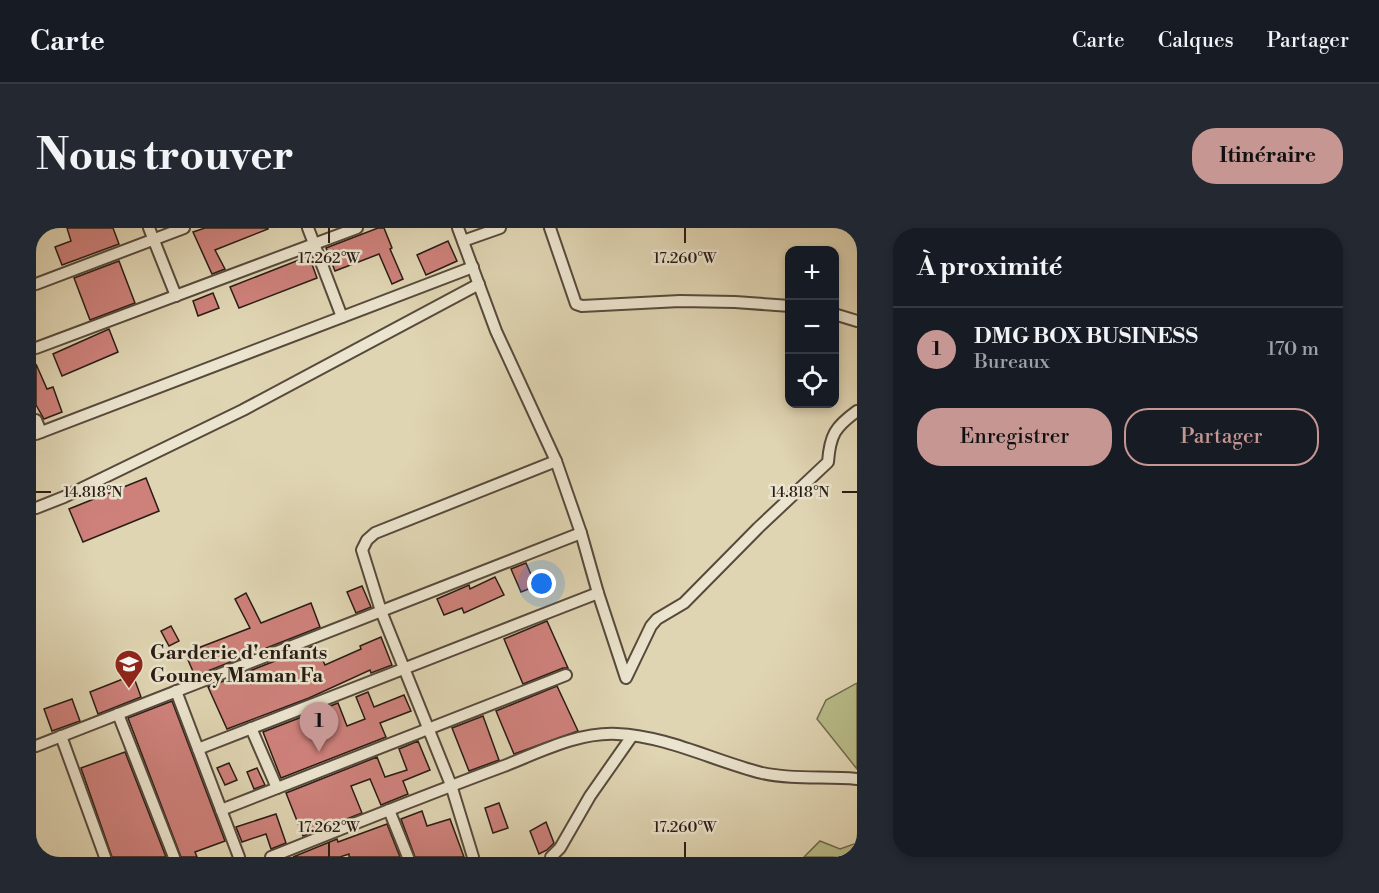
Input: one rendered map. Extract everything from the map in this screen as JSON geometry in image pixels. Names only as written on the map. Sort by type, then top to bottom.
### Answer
[{"type":"street","points":[[150,228],[176,296]]},
{"type":"street","points":[[36,284],[184,228]]},
{"type":"street","points":[[308,228],[342,317]]},
{"type":"street","points":[[36,348],[357,228]]},
{"type":"street","points":[[458,228],[496,331],[556,461],[626,678],[651,626],[665,614],[684,603],[758,528],[828,462],[830,445],[839,424],[857,411]]},
{"type":"street","points":[[463,242],[500,228]]},
{"type":"street","points":[[550,228],[576,304],[582,306],[680,301],[785,306]]},
{"type":"street","points":[[36,420],[39,433],[473,267]]},
{"type":"street","points":[[36,508],[64,497],[243,410],[479,284]]},
{"type":"street","points":[[839,316],[857,321]]},
{"type":"street","points":[[473,857],[451,785],[381,611],[362,550],[367,540],[375,533],[556,461]]},
{"type":"street","points":[[36,746],[581,533]]},
{"type":"street","points":[[198,748],[598,593]]},
{"type":"street","points":[[221,810],[566,675]]},
{"type":"street","points":[[176,691],[239,857]]},
{"type":"street","points":[[118,714],[174,857]]},
{"type":"street","points":[[251,728],[277,788]]},
{"type":"street","points":[[271,857],[451,785],[585,736],[617,734],[644,737],[763,773],[810,779],[857,779]]},
{"type":"street","points":[[61,736],[105,857]]},
{"type":"street","points":[[551,857],[560,848],[590,796],[632,736]]},
{"type":"street","points":[[389,810],[408,857]]},
{"type":"green space","points":[[857,683],[857,769],[817,719],[826,700]]},
{"type":"green space","points":[[820,841],[840,849],[857,843],[857,857],[804,857]]},
{"type":"building","points":[[67,228],[113,228],[119,244],[62,265],[55,247],[71,241]]},
{"type":"building","points":[[205,228],[268,229],[215,250],[225,269],[212,274],[193,232]]},
{"type":"building","points":[[378,228],[384,228],[403,279],[392,284],[379,254],[335,271],[326,248]]},
{"type":"building","points":[[448,241],[457,261],[426,275],[417,255]]},
{"type":"building","points":[[309,256],[317,278],[239,308],[230,287]]},
{"type":"building","points":[[119,261],[135,303],[90,320],[74,278]]},
{"type":"building","points":[[213,293],[219,308],[198,316],[193,301]]},
{"type":"building","points":[[109,329],[118,352],[62,376],[53,354]]},
{"type":"building","points":[[36,364],[47,389],[53,387],[62,412],[44,419],[36,405]]},
{"type":"building","points":[[146,478],[159,511],[83,542],[69,509]]},
{"type":"building","points":[[526,563],[536,586],[521,592],[511,569]]},
{"type":"building","points":[[495,577],[504,595],[464,613],[462,608],[444,615],[437,599],[469,585],[470,589]]},
{"type":"building","points":[[362,586],[371,607],[356,613],[347,592]]},
{"type":"building","points":[[246,593],[261,623],[311,603],[320,627],[195,676],[185,653],[250,628],[235,599]]},
{"type":"building","points":[[547,621],[568,668],[523,684],[504,639]]},
{"type":"building","points":[[171,626],[179,641],[169,646],[161,631]]},
{"type":"building","points":[[381,637],[392,665],[371,673],[370,670],[309,698],[227,729],[208,687],[316,645],[325,665]]},
{"type":"building","points":[[133,675],[141,697],[98,714],[90,692]]},
{"type":"building","points":[[557,686],[578,731],[514,754],[496,711]]},
{"type":"building","points":[[368,692],[374,707],[404,695],[411,711],[380,723],[386,737],[281,778],[263,732],[338,703],[347,726],[365,719],[356,697]]},
{"type":"building","points":[[72,699],[80,721],[52,731],[44,709]]},
{"type":"building","points":[[172,701],[225,841],[195,852],[197,857],[181,857],[128,718]]},
{"type":"building","points":[[483,716],[499,760],[469,771],[452,728]]},
{"type":"building","points":[[418,741],[430,770],[403,781],[408,794],[381,805],[370,779],[351,786],[362,813],[303,836],[286,793],[377,757],[385,777],[407,770],[399,749]]},
{"type":"building","points":[[125,752],[166,857],[112,857],[81,768]]},
{"type":"building","points":[[229,763],[237,780],[225,785],[217,768]]},
{"type":"building","points":[[257,768],[265,785],[254,789],[247,772]]},
{"type":"building","points":[[499,803],[508,828],[493,833],[485,808]]},
{"type":"building","points":[[422,811],[427,826],[450,819],[464,857],[415,857],[401,819]]},
{"type":"building","points":[[276,814],[286,843],[271,849],[266,834],[242,842],[236,827]]},
{"type":"building","points":[[546,822],[554,843],[539,854],[530,831]]},
{"type":"building","points":[[387,824],[400,857],[349,857],[349,854],[340,857],[293,857],[337,839],[338,842]]},
{"type":"place","name":"Garderie d'enfants Gouney Maman Fa","points":[[129,690]]},
{"type":"place","name":"DMG BOX BUSINESS","points":[[319,752]]}]
